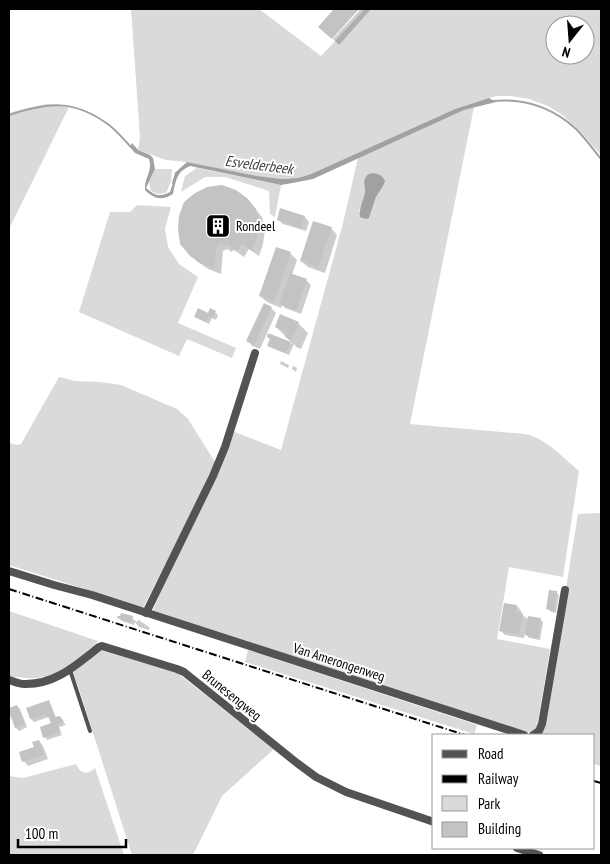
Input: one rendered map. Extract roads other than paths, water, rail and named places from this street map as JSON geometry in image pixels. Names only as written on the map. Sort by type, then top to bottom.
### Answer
[{"type":"street","points":[[146,613],[214,476],[255,353]]},
{"type":"street","name":"Van Amerongenweg","points":[[9,571],[54,586],[92,595],[521,734]]},
{"type":"street","points":[[534,734],[539,731],[542,724],[565,590]]},
{"type":"street","name":"Brunesengweg","points":[[9,680],[22,684],[36,683],[58,677],[102,646],[177,669],[184,672],[316,777],[346,792],[432,821]]},
{"type":"street","points":[[520,849],[540,855]]},
{"type":"lane","points":[[70,670],[90,731]]},
{"type":"waterway","name":"Esvelderbeek","points":[[493,101],[516,101],[548,110],[567,121],[576,129],[601,159]]},
{"type":"waterway","name":"Esvelderbeek","points":[[9,115],[36,107],[60,105],[72,107],[84,111],[109,125],[131,147]]},
{"type":"waterway","name":"Esvelderbeek","points":[[173,183],[178,172]]},
{"type":"railway","points":[[9,589],[462,734]]},
{"type":"railway","points":[[595,781],[601,783]]},
{"type":"place","name":"Rondeel","points":[[218,226]]}]
